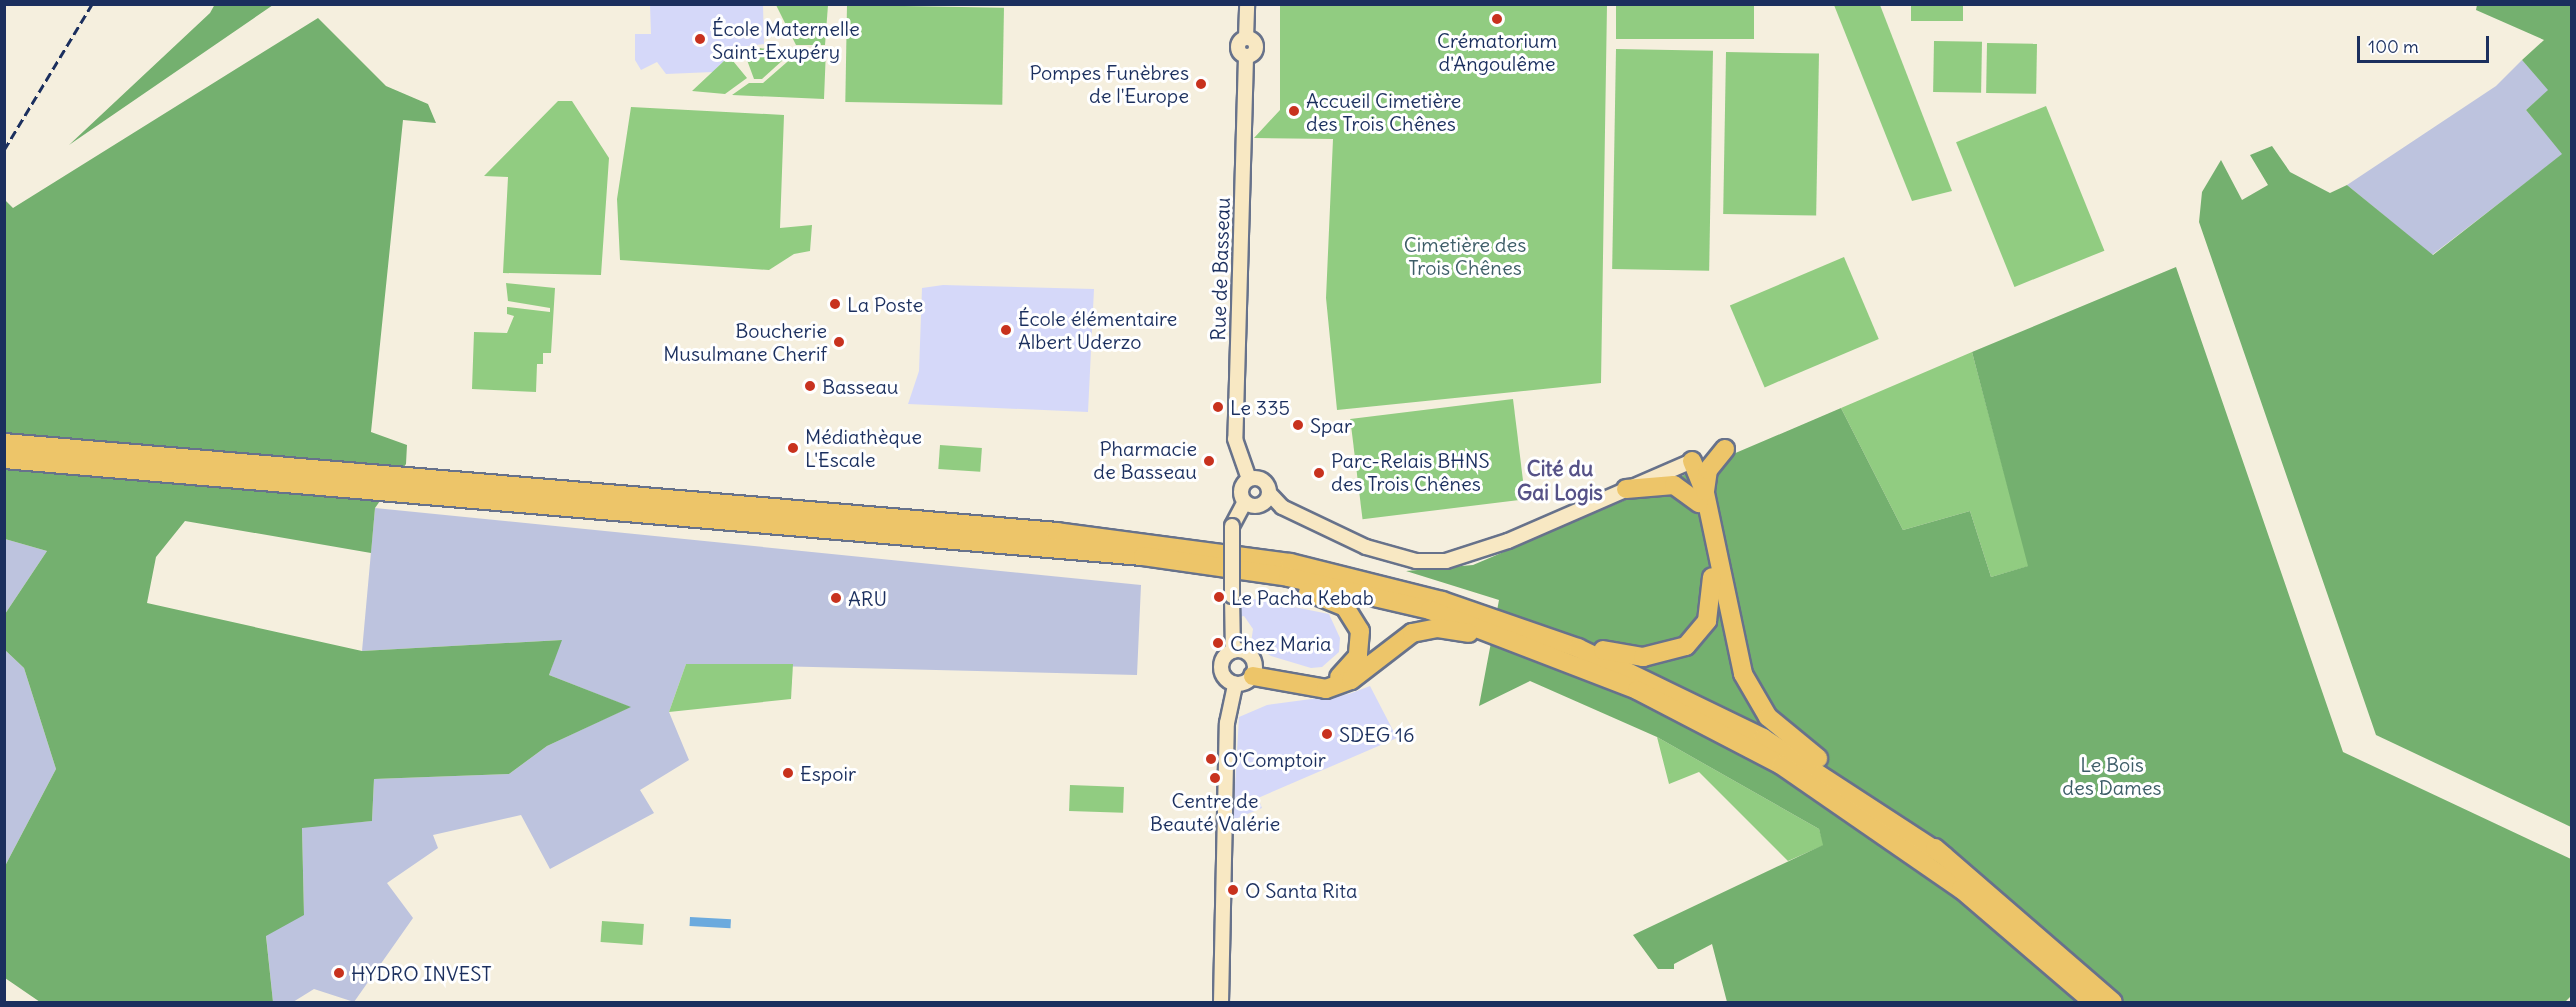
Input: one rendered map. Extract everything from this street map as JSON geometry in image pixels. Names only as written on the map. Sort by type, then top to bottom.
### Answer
[{"type":"highway","points":[[4,443],[1137,540],[1290,563],[1491,617],[1620,655],[1675,652],[1694,639],[1711,612],[1713,579],[1702,498],[1708,470],[1725,449]]},
{"type":"highway","points":[[4,459],[1148,557],[1288,577],[1430,610],[1637,690],[1780,765],[1961,889],[2093,1002]]},
{"type":"highway","points":[[1688,463],[1702,498],[1752,695],[1783,731],[1944,856],[2113,1002]]},
{"type":"highway","points":[[1626,489],[1674,485],[1702,498]]},
{"type":"highway","points":[[1148,557],[1280,583],[1333,600],[1345,607],[1360,631],[1358,656],[1336,679],[1305,680],[1254,669]]},
{"type":"highway","points":[[1491,617],[1578,648],[1725,717],[1808,763],[1944,856]]},
{"type":"highway","points":[[1254,669],[1326,689],[1351,680],[1412,633],[1449,629],[1565,667],[1780,765]]},
{"type":"street","name":"Rue de Basseau","points":[[1235,684],[1221,670],[1233,651],[1232,526],[1245,502],[1241,489],[1249,479],[1235,439],[1246,57],[1256,48],[1246,38],[1247,4]]},
{"type":"street","points":[[1245,502],[1265,499],[1391,556],[1446,561],[1508,542],[1688,463]]},
{"type":"street","points":[[1249,479],[1261,480],[1265,499]]},
{"type":"street","points":[[1221,1002],[1227,723],[1235,684],[1254,669],[1246,652],[1233,651]]},
{"type":"shaded area","name":"École Maternelle Saint-Exupéry","points":[[650,5],[763,5],[764,44],[724,49],[724,61],[713,72],[666,74],[657,62],[641,70],[635,60],[635,34],[651,34]]},
{"type":"shaded area","points":[[2522,60],[2549,90],[2526,110],[2563,154],[2432,255],[2347,185],[2496,86]]},
{"type":"shaded area","name":"École élémentaire Albert Uderzo","points":[[943,285],[1094,289],[1088,412],[908,404],[919,371],[922,288]]},
{"type":"shaded area","points":[[375,508],[1141,585],[1137,675],[686,664],[669,712],[689,760],[640,790],[654,813],[550,869],[521,815],[433,835],[438,848],[387,883],[413,918],[354,1002],[314,989],[293,1002],[273,1002],[266,935],[304,914],[302,827],[372,821],[374,779],[509,774],[547,746],[630,707],[549,675],[561,640],[362,651]]},
{"type":"shaded area","points":[[5,539],[47,551],[5,614]]},
{"type":"shaded area","points":[[1239,596],[1329,614],[1340,638],[1339,652],[1322,667],[1311,668],[1271,656],[1251,643],[1253,629],[1244,616],[1239,617]]},
{"type":"shaded area","points":[[5,650],[24,668],[56,769],[5,866]]},
{"type":"shaded area","points":[[1370,686],[1397,738],[1258,798],[1262,808],[1233,820],[1239,717],[1267,705],[1349,694]]},
{"type":"green space","points":[[215,4],[273,5],[69,145],[210,13]]},
{"type":"green space","points":[[776,5],[828,5],[825,45],[796,45]]},
{"type":"green space","points":[[847,5],[1004,8],[1002,105],[845,102]]},
{"type":"green space","name":"Cimetière des Trois Chênes","points":[[1280,5],[1607,5],[1601,383],[1337,410],[1326,298],[1333,139],[1254,138],[1280,110]]},
{"type":"green space","points":[[1616,5],[1754,5],[1754,39],[1616,39]]},
{"type":"green space","points":[[1834,5],[1880,5],[1952,191],[1912,201]]},
{"type":"green space","points":[[1911,5],[1963,5],[1963,21],[1911,21]]},
{"type":"green space","points":[[2477,5],[2571,5],[2571,827],[2376,735],[2199,222],[2202,192],[2221,160],[2242,200],[2268,185],[2250,155],[2272,146],[2290,172],[2330,193],[2347,185],[2433,255],[2562,154],[2526,110],[2548,90],[2522,60],[2544,40],[2476,10]]},
{"type":"green space","points":[[318,18],[386,86],[428,104],[436,123],[403,120],[371,432],[407,445],[406,464],[375,508],[371,553],[185,521],[156,557],[147,603],[362,651],[562,640],[549,675],[631,707],[547,746],[509,774],[374,779],[372,821],[302,828],[304,915],[266,936],[273,1002],[40,1002],[5,978],[5,866],[56,769],[24,668],[5,650],[5,614],[47,551],[5,539],[4,199],[13,208]]},
{"type":"green space","points":[[1934,41],[1982,42],[1981,93],[1933,92]]},
{"type":"green space","points":[[1987,43],[2037,44],[2036,94],[1986,93]]},
{"type":"green space","points":[[733,48],[733,61],[747,78],[725,94],[692,91],[724,61],[724,49]]},
{"type":"green space","points":[[760,48],[794,50],[762,79],[754,79],[747,60]]},
{"type":"green space","points":[[802,49],[826,49],[824,99],[732,95],[749,83],[763,83]]},
{"type":"green space","points":[[1616,49],[1713,51],[1709,271],[1612,269]]},
{"type":"green space","points":[[1726,52],[1819,54],[1816,216],[1723,214]]},
{"type":"green space","points":[[558,101],[572,101],[609,158],[601,275],[503,273],[508,177],[484,176]]},
{"type":"green space","points":[[2046,106],[2104,251],[2015,287],[1956,142]]},
{"type":"green space","points":[[631,107],[784,115],[780,228],[812,225],[810,251],[794,254],[769,270],[620,260],[617,199]]},
{"type":"green space","points":[[1844,257],[1879,339],[1765,387],[1730,305]]},
{"type":"green space","name":"Le Bois des Dames","points":[[2176,267],[2343,752],[2571,859],[2571,996],[2565,1002],[1727,1002],[1712,944],[1674,964],[1674,969],[1658,969],[1633,935],[1823,845],[1819,829],[1657,737],[1530,681],[1479,706],[1499,600],[1406,571],[1473,565],[1841,408],[1903,530],[1970,511],[1991,577],[2028,566],[1972,352]]},
{"type":"green space","points":[[506,283],[555,288],[551,353],[543,353],[543,364],[537,364],[536,392],[472,389],[474,332],[507,333],[514,316],[507,314],[507,307],[550,312],[550,308],[508,301]]},
{"type":"green space","points":[[1972,352],[2029,566],[1991,577],[1970,511],[1903,530],[1841,408]]},
{"type":"green space","points":[[1513,399],[1525,499],[1363,519],[1350,419]]},
{"type":"green space","points":[[940,445],[982,448],[980,472],[938,469]]},
{"type":"green space","points":[[686,664],[793,664],[791,699],[669,712]]},
{"type":"green space","points":[[1657,737],[1819,829],[1824,845],[1788,861],[1699,772],[1669,784]]},
{"type":"green space","points":[[1070,785],[1124,787],[1123,813],[1069,811]]},
{"type":"green space","points":[[602,921],[644,924],[642,945],[601,942]]},
{"type":"water","points":[[690,917],[731,919],[730,928],[690,926]]},
{"type":"railway","points":[[4,150],[92,4]]},
{"type":"place","name":"Crématorium d'Angoulême","points":[[1497,19]]},
{"type":"place","name":"École Maternelle Saint-Exupéry","points":[[700,39]]},
{"type":"place","name":"Pompes Funèbres de l'Europe","points":[[1201,84]]},
{"type":"place","name":"Accueil Cimetière des Trois Chênes","points":[[1294,111]]},
{"type":"place","name":"La Poste","points":[[835,304]]},
{"type":"place","name":"École élémentaire Albert Uderzo","points":[[1006,330]]},
{"type":"place","name":"Boucherie Musulmane Cherif","points":[[839,342]]},
{"type":"place","name":"Basseau","points":[[810,386]]},
{"type":"place","name":"Le 335","points":[[1218,407]]},
{"type":"place","name":"Spar","points":[[1298,425]]},
{"type":"place","name":"Médiathèque L'Escale","points":[[793,448]]},
{"type":"place","name":"Pharmacie de Basseau","points":[[1209,461]]},
{"type":"place","name":"Parc-Relais BHNS des Trois Chênes","points":[[1319,473]]},
{"type":"place","name":"Le Pacha Kebab","points":[[1219,597]]},
{"type":"place","name":"ARU","points":[[836,598]]},
{"type":"place","name":"Chez Maria","points":[[1218,643]]},
{"type":"place","name":"SDEG 16","points":[[1327,734]]},
{"type":"place","name":"O'Comptoir","points":[[1211,759]]},
{"type":"place","name":"Espoir","points":[[788,773]]},
{"type":"place","name":"Centre de Beauté Valérie","points":[[1215,778]]},
{"type":"place","name":"O Santa Rita","points":[[1233,890]]},
{"type":"place","name":"HYDRO INVEST","points":[[339,973]]},
{"type":"district","name":"Cité du Gai Logis","points":[[1560,481]]}]
